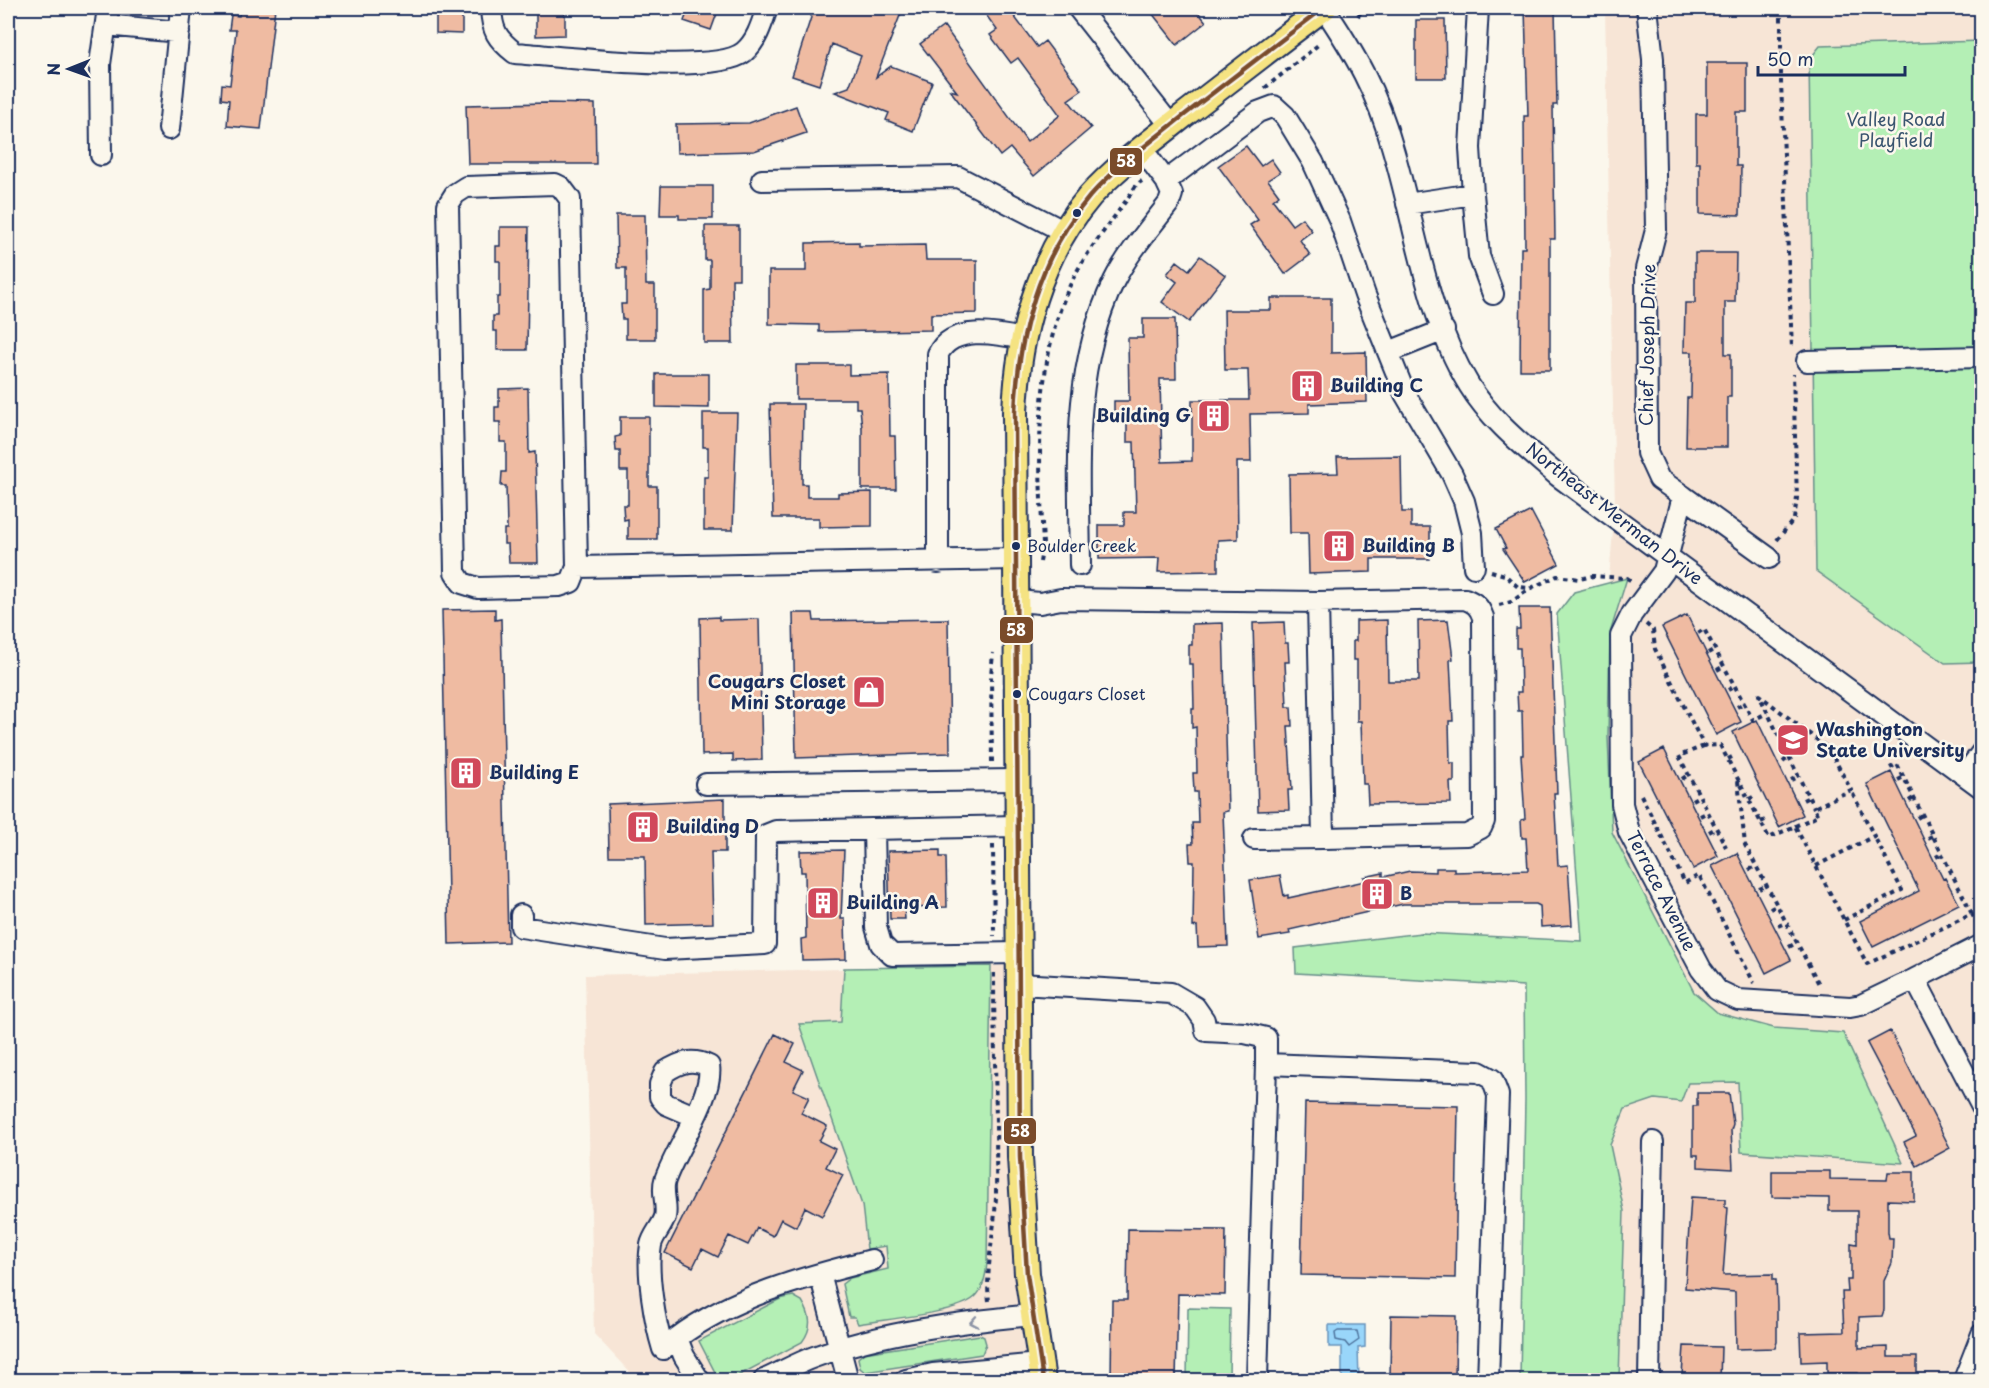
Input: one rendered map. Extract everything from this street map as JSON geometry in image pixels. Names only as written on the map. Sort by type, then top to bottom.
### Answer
[{"type":"main road","points":[[1041,1372],[1032,1315],[1022,1212],[1016,780],[1015,412],[1022,339],[1040,284],[1065,232],[1090,196],[1142,149],[1324,8]]},
{"type":"street","points":[[170,129],[181,8]]},
{"type":"street","points":[[491,8],[492,21],[499,40],[515,53],[691,64],[720,62],[744,53],[758,33],[767,8]]},
{"type":"street","points":[[1078,8],[1171,126]]},
{"type":"street","name":"Northeast Merman Drive","points":[[1324,8],[1364,69],[1375,95],[1392,146],[1431,296],[1444,330],[1470,386],[1506,430],[1558,476],[1982,788]]},
{"type":"street","points":[[1478,8],[1470,148],[1479,256],[1493,294]]},
{"type":"street","name":"Chief Joseph Drive","points":[[1647,8],[1653,59],[1656,230],[1646,269],[1647,453],[1659,479],[1767,556]]},
{"type":"street","points":[[101,155],[100,64],[107,16],[178,32]]},
{"type":"street","points":[[1166,181],[1266,106],[1276,106],[1285,116],[1322,182],[1340,221],[1406,394],[1452,474],[1464,501],[1472,533],[1474,567]]},
{"type":"street","points":[[1080,565],[1081,423],[1088,356],[1100,315],[1115,280],[1133,249],[1172,198],[1166,181],[1142,149]]},
{"type":"street","points":[[762,180],[960,178],[1065,232]]},
{"type":"street","points":[[555,184],[561,187],[570,199],[577,567],[571,582],[559,586],[472,587],[462,583],[455,572],[448,205],[455,194],[466,187],[555,184]]},
{"type":"street","points":[[1407,204],[1473,194]]},
{"type":"street","points":[[1389,352],[1444,330]]},
{"type":"street","points":[[939,562],[938,354],[944,343],[956,336],[997,333],[1022,339]]},
{"type":"street","points":[[1797,360],[1982,357]]},
{"type":"street","points":[[1668,557],[1683,496]]},
{"type":"street","name":"Terrace Avenue","points":[[1668,557],[1664,571],[1632,614],[1621,636],[1622,804],[1629,832],[1708,980],[1726,996],[1764,1002],[1832,1007],[1861,1005],[1982,945]]},
{"type":"street","points":[[577,567],[1017,559]]},
{"type":"street","points":[[1017,601],[1040,603],[1081,599],[1318,602],[1465,599],[1475,602],[1483,617],[1484,810],[1482,828],[1467,835],[1254,839]]},
{"type":"street","points":[[1318,602],[1323,838]]},
{"type":"street","points":[[1965,776],[1982,752]]},
{"type":"street","points":[[706,784],[1016,780]]},
{"type":"street","points":[[521,915],[521,927],[665,949],[765,944],[765,835],[776,831],[1017,826]]},
{"type":"street","points":[[874,829],[876,927],[881,944],[891,955],[1019,953]]},
{"type":"street","points":[[1915,979],[1982,1107]]},
{"type":"street","points":[[1020,984],[1171,993],[1195,1007],[1204,1020],[1206,1031],[1245,1033],[1266,1038],[1257,1380]]},
{"type":"street","points":[[1266,1064],[1479,1072],[1492,1079],[1498,1095],[1488,1380]]},
{"type":"street","points":[[694,1116],[664,1183],[666,1216],[651,1244],[654,1318],[663,1349],[699,1321],[746,1300],[820,1274],[872,1260]]},
{"type":"street","points":[[1649,1380],[1653,1142]]},
{"type":"street","points":[[820,1274],[827,1308],[841,1349],[848,1380]]},
{"type":"street","points":[[764,1380],[813,1357],[841,1349],[991,1319],[1032,1315]]},
{"type":"street","points":[[1964,1380],[1982,1334]]},
{"type":"street","points":[[677,1338],[684,1356],[699,1380]]},
{"type":"street","points":[[906,1380],[933,1374],[1041,1372]]},
{"type":"path","points":[[1358,16],[1364,8]]},
{"type":"path","points":[[1767,556],[1794,519],[1797,498],[1797,360],[1780,82],[1780,8]]},
{"type":"path","points":[[1474,567],[1505,575],[1518,587],[1531,588]]},
{"type":"path","points":[[1480,609],[1511,602],[1531,588],[1557,576],[1580,579],[1593,576],[1627,578],[1649,591]]},
{"type":"path","points":[[1632,614],[1653,630],[1655,649],[1704,746]]},
{"type":"path","points":[[1698,633],[1704,629],[1753,720],[1767,713]]},
{"type":"path","points":[[1708,653],[1715,649]]},
{"type":"path","points":[[1717,670],[1724,666]]},
{"type":"path","points":[[1728,690],[1735,686]]},
{"type":"path","points":[[1726,847],[1679,756],[1704,746],[1720,745],[1769,838],[1818,816],[1759,695],[1829,749],[1902,890],[1844,920]]},
{"type":"path","points":[[1737,707],[1744,703]]},
{"type":"path","points":[[1728,759],[1736,754]]},
{"type":"path","points":[[1783,762],[1789,758]]},
{"type":"path","points":[[1890,768],[1898,764],[1982,935]]},
{"type":"path","points":[[1682,779],[1688,775]]},
{"type":"path","points":[[1791,780],[1798,776]]},
{"type":"path","points":[[1738,777],[1745,845],[1832,1007]]},
{"type":"path","points":[[1898,780],[1904,777]]},
{"type":"path","points":[[1741,783],[1748,779]]},
{"type":"path","points":[[1814,808],[1851,790]]},
{"type":"path","points":[[1640,793],[1685,883],[1699,875],[1764,1002]]},
{"type":"path","points":[[1749,799],[1757,795]]},
{"type":"path","points":[[1692,800],[1699,796]]},
{"type":"path","points":[[1803,800],[1809,797]]},
{"type":"path","points":[[1909,801],[1915,797]]},
{"type":"path","points":[[1700,816],[1707,812]]},
{"type":"path","points":[[1917,818],[1923,814]]},
{"type":"path","points":[[1761,822],[1769,818]]},
{"type":"path","points":[[1795,826],[1867,964],[1972,914]]},
{"type":"path","points":[[1709,832],[1716,828]]},
{"type":"path","points":[[1928,838],[1934,835]]},
{"type":"path","points":[[1816,866],[1874,836]]},
{"type":"path","points":[[1936,857],[1943,853]]},
{"type":"path","points":[[1749,870],[1756,866]]},
{"type":"path","points":[[1759,889],[1766,886]]},
{"type":"path","points":[[1770,909],[1776,906]]},
{"type":"path","points":[[1778,926],[1785,923]]},
{"type":"path","points":[[1790,947],[1796,943]]},
{"type":"shaded area","name":"Washington State University","points":[[1605,8],[1981,8],[1981,1380],[1520,1380],[1525,1099],[1523,950],[1616,950],[1602,660],[1615,508]]},
{"type":"shaded area","points":[[1019,965],[1043,1380],[637,1380],[594,1334],[585,975]]},
{"type":"green space","name":"Valley Road Playfield","points":[[1981,41],[1981,662],[1945,663],[1816,571],[1809,60],[1820,46]]},
{"type":"green space","points":[[1627,578],[1610,633],[1608,737],[1612,832],[1694,992],[1718,1013],[1774,1028],[1843,1033],[1903,1163],[1741,1152],[1738,1082],[1688,1083],[1681,1102],[1655,1099],[1625,1109],[1610,1145],[1624,1211],[1619,1380],[1520,1380],[1525,1099],[1524,986],[1296,973],[1295,948],[1421,933],[1582,941],[1557,614],[1574,592]]},
{"type":"green space","points":[[991,966],[987,1263],[982,1286],[975,1297],[952,1308],[858,1324],[855,1317],[849,1317],[842,1284],[850,1278],[888,1269],[886,1246],[867,1249],[862,1205],[799,1024],[841,1022],[844,968]]},
{"type":"green space","points":[[793,1296],[802,1301],[810,1322],[802,1342],[730,1380],[718,1378],[699,1341],[780,1299]]},
{"type":"green space","points":[[1188,1308],[1230,1309],[1229,1380],[1187,1380]]},
{"type":"green space","points":[[980,1335],[984,1337],[986,1344],[982,1354],[865,1372],[860,1368],[858,1358],[864,1353]]},
{"type":"water","points":[[1329,1325],[1365,1325],[1365,1347],[1358,1348],[1359,1380],[1333,1380],[1342,1378],[1342,1347],[1329,1347]]},
{"type":"building","points":[[240,8],[275,8],[261,129],[227,126],[229,100],[221,99],[222,84],[230,85],[236,30],[229,30],[231,15],[239,16]]},
{"type":"building","points":[[436,8],[462,8],[462,34],[436,33]]},
{"type":"building","points":[[536,8],[565,8],[565,35],[536,36]]},
{"type":"building","points":[[689,8],[719,8],[711,30],[684,21]]},
{"type":"building","points":[[814,8],[903,8],[876,77],[891,66],[932,82],[913,131],[886,120],[889,113],[835,92],[849,87],[861,56],[832,44],[819,85],[792,76]]},
{"type":"building","points":[[981,8],[1008,8],[1037,47],[1045,41],[1082,90],[1068,100],[1091,128],[1034,176],[1010,148],[1000,156],[950,90],[957,92],[920,44],[944,26],[1027,142],[1060,115],[1018,58],[1011,63],[990,35],[997,30]]},
{"type":"building","points":[[1148,8],[1195,8],[1206,22],[1177,45]]},
{"type":"building","points":[[1525,8],[1555,8],[1557,105],[1553,105],[1555,239],[1550,239],[1550,370],[1520,370],[1521,248],[1525,248],[1524,116],[1528,116]]},
{"type":"building","points":[[1416,20],[1445,20],[1446,78],[1416,78]]},
{"type":"building","points":[[1707,63],[1747,63],[1747,112],[1736,112],[1736,166],[1741,166],[1740,215],[1700,214],[1700,163],[1696,163],[1696,114],[1707,114]]},
{"type":"building","points":[[595,104],[596,164],[468,164],[466,105]]},
{"type":"building","points":[[796,106],[806,133],[754,151],[677,153],[676,124],[749,123]]},
{"type":"building","points":[[1246,146],[1261,166],[1271,159],[1280,172],[1268,180],[1279,195],[1273,200],[1292,225],[1302,218],[1312,231],[1300,240],[1310,255],[1285,274],[1250,225],[1258,220],[1218,166]]},
{"type":"building","points":[[661,186],[713,186],[713,219],[679,219],[679,215],[660,215]]},
{"type":"building","points":[[616,215],[645,215],[646,285],[655,285],[655,339],[626,339],[626,319],[622,319],[621,304],[626,304],[626,268],[617,268]]},
{"type":"building","points":[[705,226],[739,226],[739,279],[732,279],[733,343],[704,343],[704,290],[710,289],[710,260],[705,260]]},
{"type":"building","points":[[500,227],[529,227],[527,350],[497,350],[497,331],[493,331],[493,316],[497,316],[497,297],[500,297],[500,261],[496,261],[496,246],[500,246]]},
{"type":"building","points":[[859,242],[859,246],[925,245],[926,260],[977,260],[977,313],[931,314],[931,330],[819,332],[819,325],[769,324],[769,271],[806,271],[806,243]]},
{"type":"building","points":[[1695,253],[1736,253],[1735,302],[1725,302],[1725,354],[1731,354],[1731,397],[1727,397],[1727,447],[1686,447],[1687,398],[1691,398],[1692,352],[1684,352],[1685,303],[1695,303]]},
{"type":"building","points":[[1200,256],[1225,275],[1189,322],[1162,302],[1177,282],[1167,274],[1177,261],[1189,270]]},
{"type":"building","points":[[1271,298],[1331,298],[1331,353],[1366,352],[1367,402],[1309,404],[1309,413],[1250,414],[1251,462],[1237,462],[1238,539],[1218,540],[1218,571],[1158,572],[1159,558],[1099,559],[1099,525],[1124,525],[1124,512],[1136,512],[1134,442],[1127,442],[1127,417],[1114,417],[1114,401],[1129,401],[1128,338],[1143,338],[1143,319],[1175,319],[1176,379],[1160,379],[1162,462],[1192,461],[1192,400],[1249,400],[1248,370],[1225,370],[1224,310],[1271,310]]},
{"type":"building","points":[[796,365],[849,365],[849,375],[889,374],[890,436],[895,436],[896,489],[862,489],[862,428],[860,408],[856,408],[856,399],[796,399]]},
{"type":"building","points":[[656,374],[709,374],[709,408],[656,407]]},
{"type":"building","points":[[528,388],[529,453],[535,452],[538,563],[509,563],[508,544],[504,544],[504,529],[507,529],[506,486],[501,486],[502,472],[506,472],[506,442],[500,442],[500,422],[495,422],[495,407],[499,407],[499,389]]},
{"type":"building","points":[[770,404],[803,404],[802,484],[807,484],[807,497],[838,497],[838,493],[872,492],[872,526],[819,527],[819,518],[773,518]]},
{"type":"building","points":[[703,413],[737,413],[733,530],[704,530],[704,477],[708,477],[708,447],[703,447]]},
{"type":"building","points":[[620,417],[649,417],[649,486],[657,486],[657,539],[628,539],[628,519],[624,520],[623,505],[628,505],[628,471],[620,471],[620,451],[616,451],[615,437],[620,436]]},
{"type":"building","points":[[1401,456],[1402,512],[1411,512],[1411,527],[1430,527],[1430,559],[1371,559],[1371,572],[1309,574],[1308,533],[1290,533],[1289,474],[1338,473],[1337,457]]},
{"type":"building","points":[[1531,511],[1559,564],[1525,582],[1503,549],[1506,548],[1496,529]]},
{"type":"building","points":[[1519,608],[1550,608],[1558,866],[1568,865],[1572,925],[1541,927],[1540,906],[1536,904],[1403,904],[1289,930],[1290,934],[1259,939],[1250,880],[1280,875],[1284,896],[1288,895],[1288,898],[1365,881],[1364,877],[1383,873],[1383,877],[1410,871],[1436,872],[1436,868],[1454,868],[1454,872],[1528,870],[1526,838],[1522,838],[1521,820],[1525,819],[1521,755],[1523,755],[1522,711],[1518,711],[1517,692],[1521,692],[1520,648],[1516,648],[1516,629],[1520,629]]},
{"type":"building","name":"Building E","points":[[495,609],[495,620],[501,619],[508,942],[449,944],[442,610]]},
{"type":"building","points":[[793,613],[813,613],[814,621],[948,619],[950,753],[796,758]]},
{"type":"building","points":[[1687,615],[1741,722],[1716,735],[1662,627]]},
{"type":"building","points":[[719,617],[719,620],[759,619],[762,760],[733,761],[733,754],[702,755],[700,618]]},
{"type":"building","points":[[1387,620],[1388,681],[1419,681],[1418,621],[1448,620],[1453,659],[1450,660],[1453,721],[1449,721],[1450,763],[1454,763],[1454,782],[1450,782],[1451,803],[1368,804],[1367,784],[1363,784],[1361,721],[1357,721],[1357,660],[1353,660],[1353,641],[1356,641],[1356,621]]},
{"type":"building","points":[[1284,622],[1289,662],[1285,662],[1287,707],[1291,707],[1292,726],[1288,726],[1292,790],[1288,790],[1289,810],[1258,811],[1253,623]]},
{"type":"building","points":[[1223,623],[1228,811],[1223,812],[1228,946],[1198,947],[1197,926],[1193,927],[1194,862],[1190,862],[1189,844],[1193,844],[1192,823],[1198,823],[1197,792],[1194,792],[1193,773],[1197,773],[1196,727],[1192,728],[1193,664],[1189,664],[1189,645],[1192,645],[1192,624]]},
{"type":"building","points":[[1757,720],[1803,815],[1779,827],[1733,732]]},
{"type":"building","points":[[1664,749],[1718,856],[1693,869],[1639,762]]},
{"type":"building","points":[[1891,772],[1943,879],[1945,878],[1959,904],[1873,947],[1860,921],[1919,891],[1867,784]]},
{"type":"building","points":[[725,799],[725,852],[711,852],[713,923],[646,925],[645,856],[609,856],[608,804]]},
{"type":"building","name":"Building A","points":[[844,850],[841,919],[845,919],[846,959],[802,960],[801,939],[806,938],[805,872],[801,872],[800,851]]},
{"type":"building","points":[[940,850],[940,857],[946,857],[947,907],[904,908],[905,919],[890,919],[888,851]]},
{"type":"building","points":[[1737,853],[1791,960],[1766,973],[1712,866]]},
{"type":"building","points":[[1890,1031],[1950,1148],[1917,1166],[1904,1142],[1916,1136],[1867,1043]]},
{"type":"building","points":[[775,1034],[795,1044],[786,1062],[803,1070],[793,1090],[809,1097],[801,1113],[827,1126],[819,1141],[835,1149],[826,1167],[843,1175],[822,1216],[805,1207],[796,1227],[781,1219],[773,1236],[757,1228],[748,1245],[729,1236],[718,1257],[702,1249],[693,1267],[665,1253]]},
{"type":"building","points":[[1697,1093],[1729,1093],[1733,1124],[1731,1130],[1733,1169],[1698,1167],[1698,1155],[1693,1155],[1693,1106],[1697,1106]]},
{"type":"building","points":[[1305,1103],[1458,1106],[1455,1278],[1301,1275]]},
{"type":"building","points":[[1772,1171],[1830,1171],[1830,1179],[1887,1180],[1888,1172],[1914,1172],[1914,1201],[1888,1200],[1888,1232],[1889,1238],[1893,1238],[1892,1263],[1884,1281],[1884,1310],[1882,1316],[1859,1317],[1859,1348],[1888,1347],[1888,1357],[1917,1357],[1917,1380],[1858,1380],[1858,1373],[1827,1373],[1827,1361],[1801,1362],[1800,1333],[1844,1332],[1842,1292],[1848,1292],[1847,1280],[1851,1280],[1851,1243],[1857,1244],[1857,1211],[1829,1211],[1829,1198],[1772,1197]]},
{"type":"building","points":[[1691,1197],[1725,1199],[1725,1207],[1728,1208],[1723,1275],[1773,1274],[1773,1280],[1776,1280],[1777,1305],[1775,1348],[1736,1349],[1735,1292],[1685,1288]]},
{"type":"building","points":[[1128,1229],[1226,1230],[1225,1295],[1178,1294],[1176,1380],[1111,1380],[1112,1300],[1127,1300]]},
{"type":"building","points":[[1391,1315],[1456,1316],[1455,1380],[1390,1380]]},
{"type":"building","points":[[1684,1346],[1721,1347],[1720,1380],[1687,1380],[1687,1376],[1682,1376]]},
{"type":"transit line","name":"58","points":[[1043,1380],[1027,1274],[1020,1157],[1015,412],[1021,354],[1034,298],[1045,270],[1072,219],[1090,196],[1147,144],[1324,8]]},
{"type":"place","name":"Building C","points":[[1307,386]]},
{"type":"place","name":"Building G","points":[[1214,416]]},
{"type":"place","name":"Boulder Creek","points":[[1016,546]]},
{"type":"place","name":"Building B","points":[[1339,546]]},
{"type":"place","name":"Cougars Closet Mini Storage","points":[[869,692]]},
{"type":"place","name":"Cougars Closet","points":[[1017,694]]},
{"type":"place","name":"Washington State University","points":[[1793,740]]},
{"type":"place","name":"Building E","points":[[466,773]]},
{"type":"place","name":"Building D","points":[[643,827]]},
{"type":"place","name":"B","points":[[1377,894]]},
{"type":"place","name":"Building A","points":[[823,903]]}]
